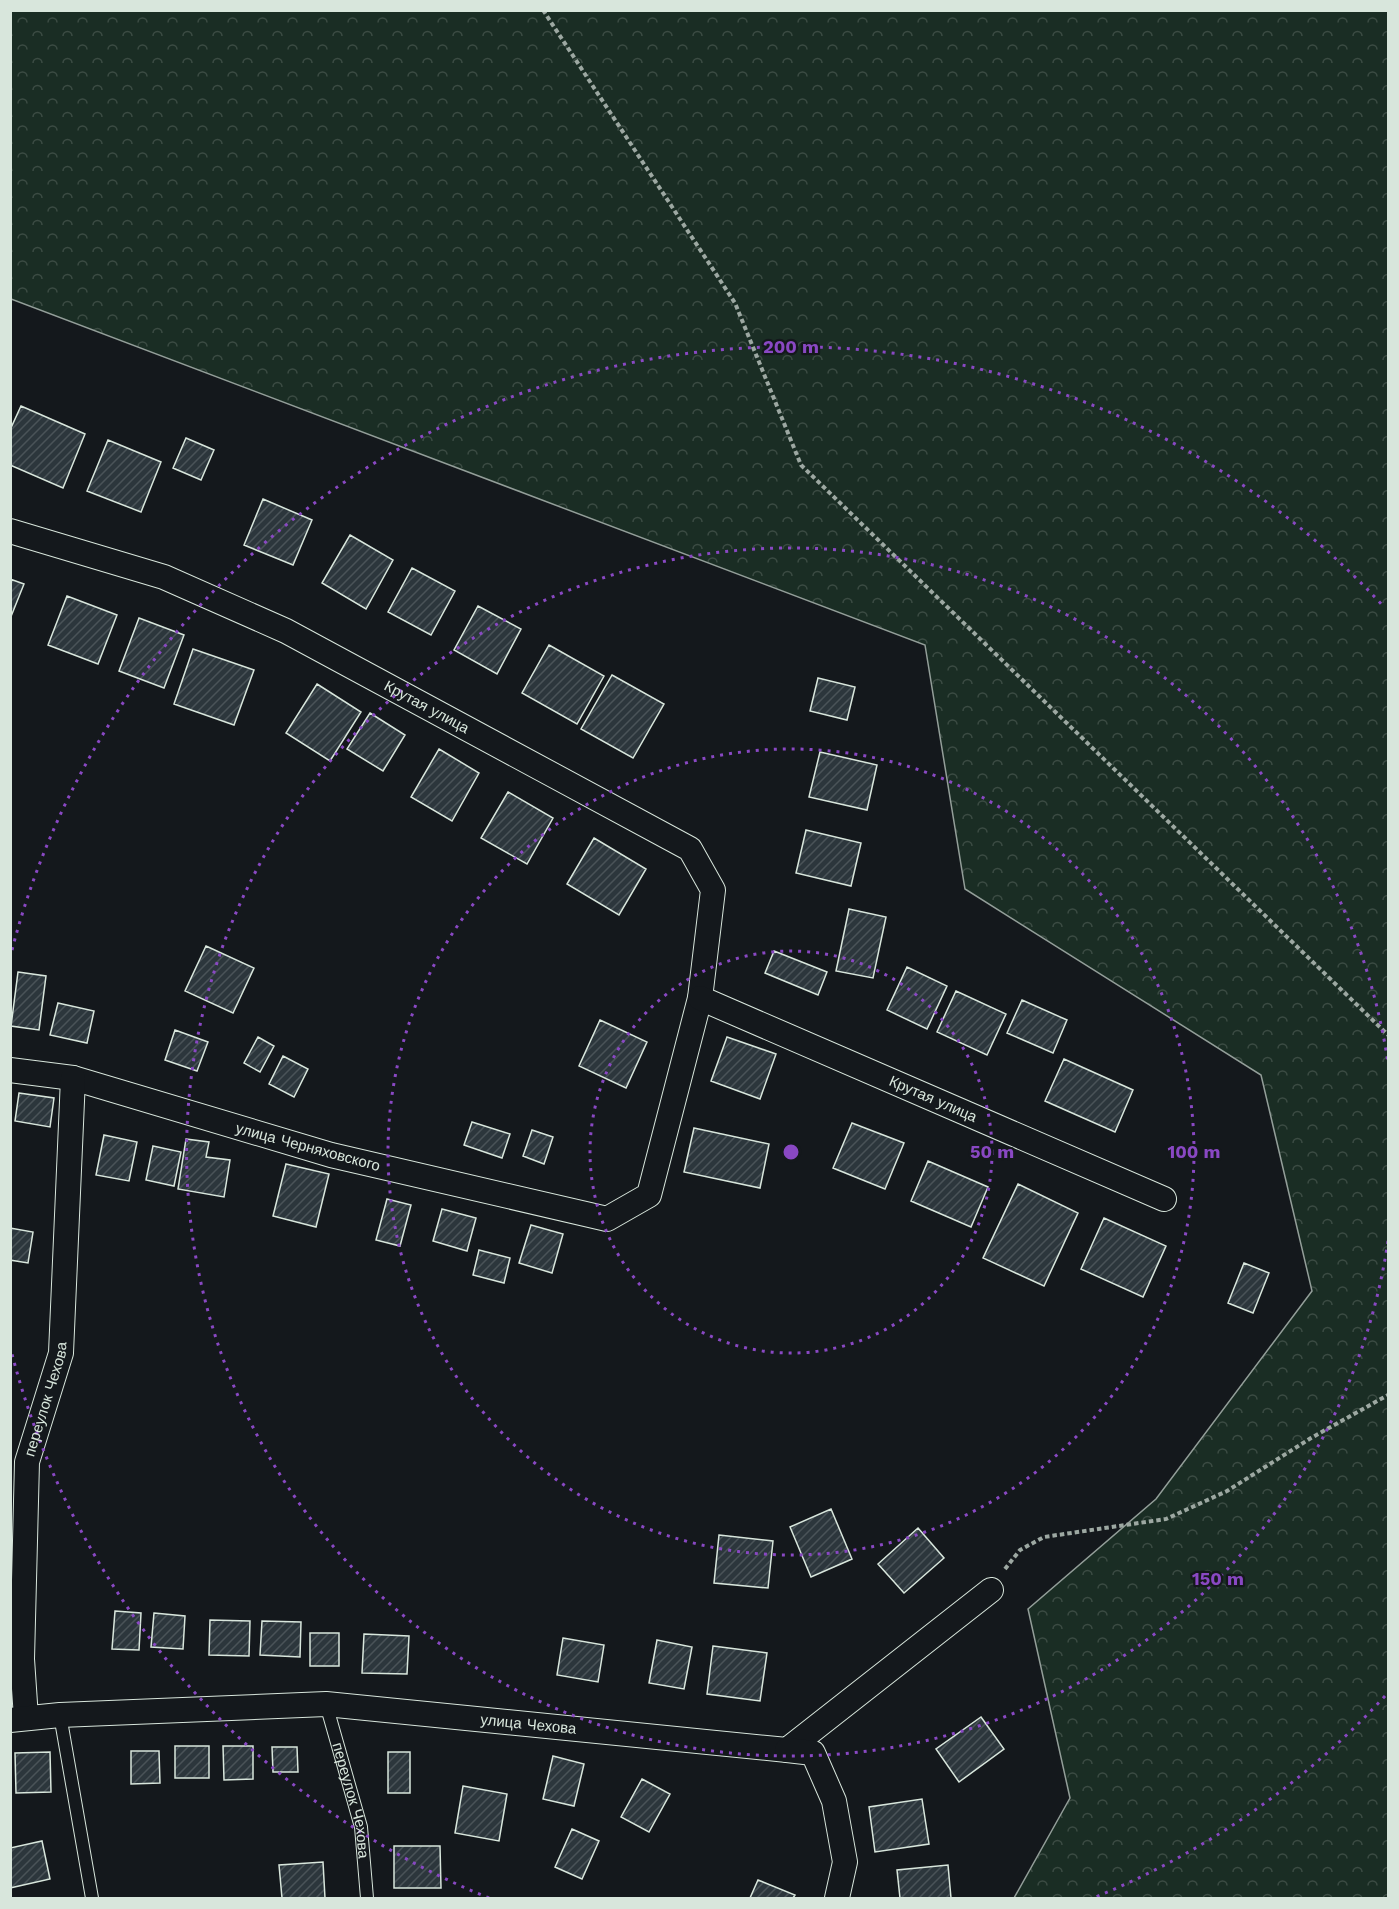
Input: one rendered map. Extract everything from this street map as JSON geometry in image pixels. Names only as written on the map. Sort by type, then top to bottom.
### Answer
[{"type":"street","name":"Крутая улица","points":[[10,531],[164,577],[286,631],[690,849],[713,890],[700,999],[649,1195],[607,1219]]},
{"type":"street","name":"Крутая улица","points":[[700,999],[1164,1199]]},
{"type":"street","name":"улица Черняховского","points":[[10,1070],[73,1078],[332,1155],[607,1219]]},
{"type":"street","name":"переулок Чехова","points":[[18,1719],[22,1659],[27,1462],[61,1353],[73,1078]]},
{"type":"street","points":[[787,1750],[991,1590]]},
{"type":"street","name":"улица Чехова","points":[[18,1719],[60,1715],[326,1704],[813,1753],[834,1801],[845,1862],[837,1899]]},
{"type":"lane","name":"переулок Чехова","points":[[326,1704],[361,1827],[367,1899]]},
{"type":"lane","points":[[60,1715],[92,1899]]},
{"type":"path","points":[[543,10],[735,303],[801,465],[1389,1035]]},
{"type":"path","points":[[991,1590],[1020,1550],[1044,1537],[1166,1519],[1227,1491],[1311,1438],[1389,1395]]},
{"type":"green space","points":[[10,11],[1388,11],[1388,1898],[1014,1898],[1070,1798],[1028,1609],[1156,1499],[1312,1291],[1261,1075],[965,889],[925,645],[11,299]]},
{"type":"building","points":[[21,406],[85,434],[63,488],[10,465],[10,430]]},
{"type":"building","points":[[186,438],[214,450],[201,480],[173,468]]},
{"type":"building","points":[[108,440],[161,462],[141,512],[87,491]]},
{"type":"building","points":[[263,499],[312,520],[293,565],[244,545]]},
{"type":"building","points":[[350,535],[393,560],[366,609],[322,583]]},
{"type":"building","points":[[412,568],[455,591],[431,635],[388,612]]},
{"type":"building","points":[[10,579],[24,584],[10,619]]},
{"type":"building","points":[[67,596],[117,615],[98,664],[48,645]]},
{"type":"building","points":[[478,606],[521,629],[497,674],[454,650]]},
{"type":"building","points":[[139,618],[184,635],[164,688],[119,671]]},
{"type":"building","points":[[549,645],[604,676],[577,724],[522,693]]},
{"type":"building","points":[[193,649],[254,670],[234,725],[174,704]]},
{"type":"building","points":[[612,675],[664,704],[633,758],[581,729]]},
{"type":"building","points":[[818,678],[855,687],[847,720],[810,711]]},
{"type":"building","points":[[317,684],[361,712],[330,761],[286,733]]},
{"type":"building","points":[[370,713],[405,735],[383,771],[347,749]]},
{"type":"building","points":[[439,749],[479,773],[452,821],[411,797]]},
{"type":"building","points":[[820,752],[877,765],[867,810],[809,797]]},
{"type":"building","points":[[508,792],[553,818],[527,864],[481,838]]},
{"type":"building","points":[[806,830],[861,843],[851,886],[796,873]]},
{"type":"building","points":[[594,838],[646,869],[619,915],[567,884]]},
{"type":"building","points":[[849,909],[886,917],[873,978],[836,971]]},
{"type":"building","points":[[206,946],[254,968],[233,1013],[185,991]]},
{"type":"building","points":[[774,951],[827,972],[818,995],[765,973]]},
{"type":"building","points":[[907,967],[947,986],[927,1029],[887,1010]]},
{"type":"building","points":[[18,972],[46,976],[39,1030],[11,1026]]},
{"type":"building","points":[[956,991],[1006,1014],[987,1055],[937,1032]]},
{"type":"building","points":[[1022,1000],[1067,1020],[1053,1053],[1007,1033]]},
{"type":"building","points":[[58,1003],[94,1011],[87,1043],[50,1035]]},
{"type":"building","points":[[600,1020],[647,1042],[626,1088],[579,1066]]},
{"type":"building","points":[[175,1030],[208,1042],[197,1071],[165,1060]]},
{"type":"building","points":[[258,1037],[274,1046],[260,1072],[244,1063]]},
{"type":"building","points":[[727,1037],[776,1054],[760,1099],[711,1081]]},
{"type":"building","points":[[283,1056],[308,1069],[294,1097],[269,1084]]},
{"type":"building","points":[[1064,1059],[1133,1090],[1115,1132],[1045,1101]]},
{"type":"building","points":[[19,1093],[54,1098],[50,1127],[15,1121]]},
{"type":"building","points":[[472,1122],[510,1134],[502,1158],[464,1145]]},
{"type":"building","points":[[852,1123],[904,1143],[885,1189],[833,1168]]},
{"type":"building","points":[[694,1128],[769,1144],[760,1188],[684,1172]]},
{"type":"building","points":[[532,1130],[553,1137],[544,1164],[523,1156]]},
{"type":"building","points":[[104,1135],[137,1142],[129,1181],[96,1175]]},
{"type":"building","points":[[186,1139],[209,1142],[206,1157],[230,1160],[224,1197],[178,1189]]},
{"type":"building","points":[[153,1146],[181,1152],[174,1186],[146,1180]]},
{"type":"building","points":[[928,1161],[988,1187],[971,1227],[911,1201]]},
{"type":"building","points":[[286,1164],[329,1174],[316,1227],[273,1216]]},
{"type":"building","points":[[1018,1184],[1078,1213],[1044,1286],[983,1258]]},
{"type":"building","points":[[387,1199],[411,1205],[400,1246],[376,1240]]},
{"type":"building","points":[[442,1209],[476,1218],[467,1251],[433,1241]]},
{"type":"building","points":[[1104,1218],[1166,1246],[1143,1297],[1081,1269]]},
{"type":"building","points":[[531,1225],[563,1234],[552,1273],[519,1263]]},
{"type":"building","points":[[10,1228],[33,1232],[28,1263],[10,1260]]},
{"type":"building","points":[[479,1250],[510,1258],[504,1283],[473,1275]]},
{"type":"building","points":[[1244,1263],[1269,1273],[1253,1313],[1228,1303]]},
{"type":"building","points":[[831,1509],[852,1559],[811,1577],[790,1527]]},
{"type":"building","points":[[918,1528],[944,1558],[904,1593],[878,1564]]},
{"type":"building","points":[[719,1535],[773,1541],[768,1588],[714,1583]]},
{"type":"building","points":[[115,1611],[141,1613],[139,1650],[112,1649]]},
{"type":"building","points":[[154,1613],[185,1616],[183,1649],[151,1647]]},
{"type":"building","points":[[210,1620],[250,1621],[249,1656],[209,1655]]},
{"type":"building","points":[[262,1621],[301,1622],[300,1657],[260,1655]]},
{"type":"building","points":[[310,1633],[339,1633],[339,1666],[310,1666]]},
{"type":"building","points":[[364,1634],[409,1636],[407,1674],[362,1673]]},
{"type":"building","points":[[563,1638],[604,1645],[598,1682],[557,1675]]},
{"type":"building","points":[[657,1640],[692,1647],[684,1689],[649,1683]]},
{"type":"building","points":[[713,1646],[767,1653],[760,1701],[707,1694]]},
{"type":"building","points":[[981,1717],[1004,1749],[959,1782],[936,1749]]},
{"type":"building","points":[[175,1746],[209,1746],[209,1778],[175,1778]]},
{"type":"building","points":[[223,1746],[253,1746],[253,1779],[224,1780]]},
{"type":"building","points":[[272,1747],[297,1747],[298,1772],[273,1772]]},
{"type":"building","points":[[131,1751],[159,1751],[160,1783],[131,1784]]},
{"type":"building","points":[[50,1752],[51,1792],[16,1793],[15,1753]]},
{"type":"building","points":[[388,1752],[410,1752],[410,1793],[388,1793]]},
{"type":"building","points":[[553,1756],[584,1764],[574,1806],[543,1799]]},
{"type":"building","points":[[642,1779],[670,1794],[649,1832],[621,1817]]},
{"type":"building","points":[[463,1786],[507,1794],[499,1841],[455,1833]]},
{"type":"building","points":[[922,1799],[929,1844],[875,1852],[869,1807]]},
{"type":"building","points":[[572,1829],[599,1841],[582,1879],[555,1867]]},
{"type":"building","points":[[42,1841],[50,1879],[10,1888],[10,1848]]},
{"type":"building","points":[[394,1846],[440,1846],[441,1888],[394,1888]]},
{"type":"building","points":[[323,1862],[325,1898],[282,1898],[279,1865]]},
{"type":"building","points":[[948,1865],[951,1898],[900,1898],[897,1870]]},
{"type":"building","points":[[758,1880],[795,1895],[793,1898],[750,1898]]}]
